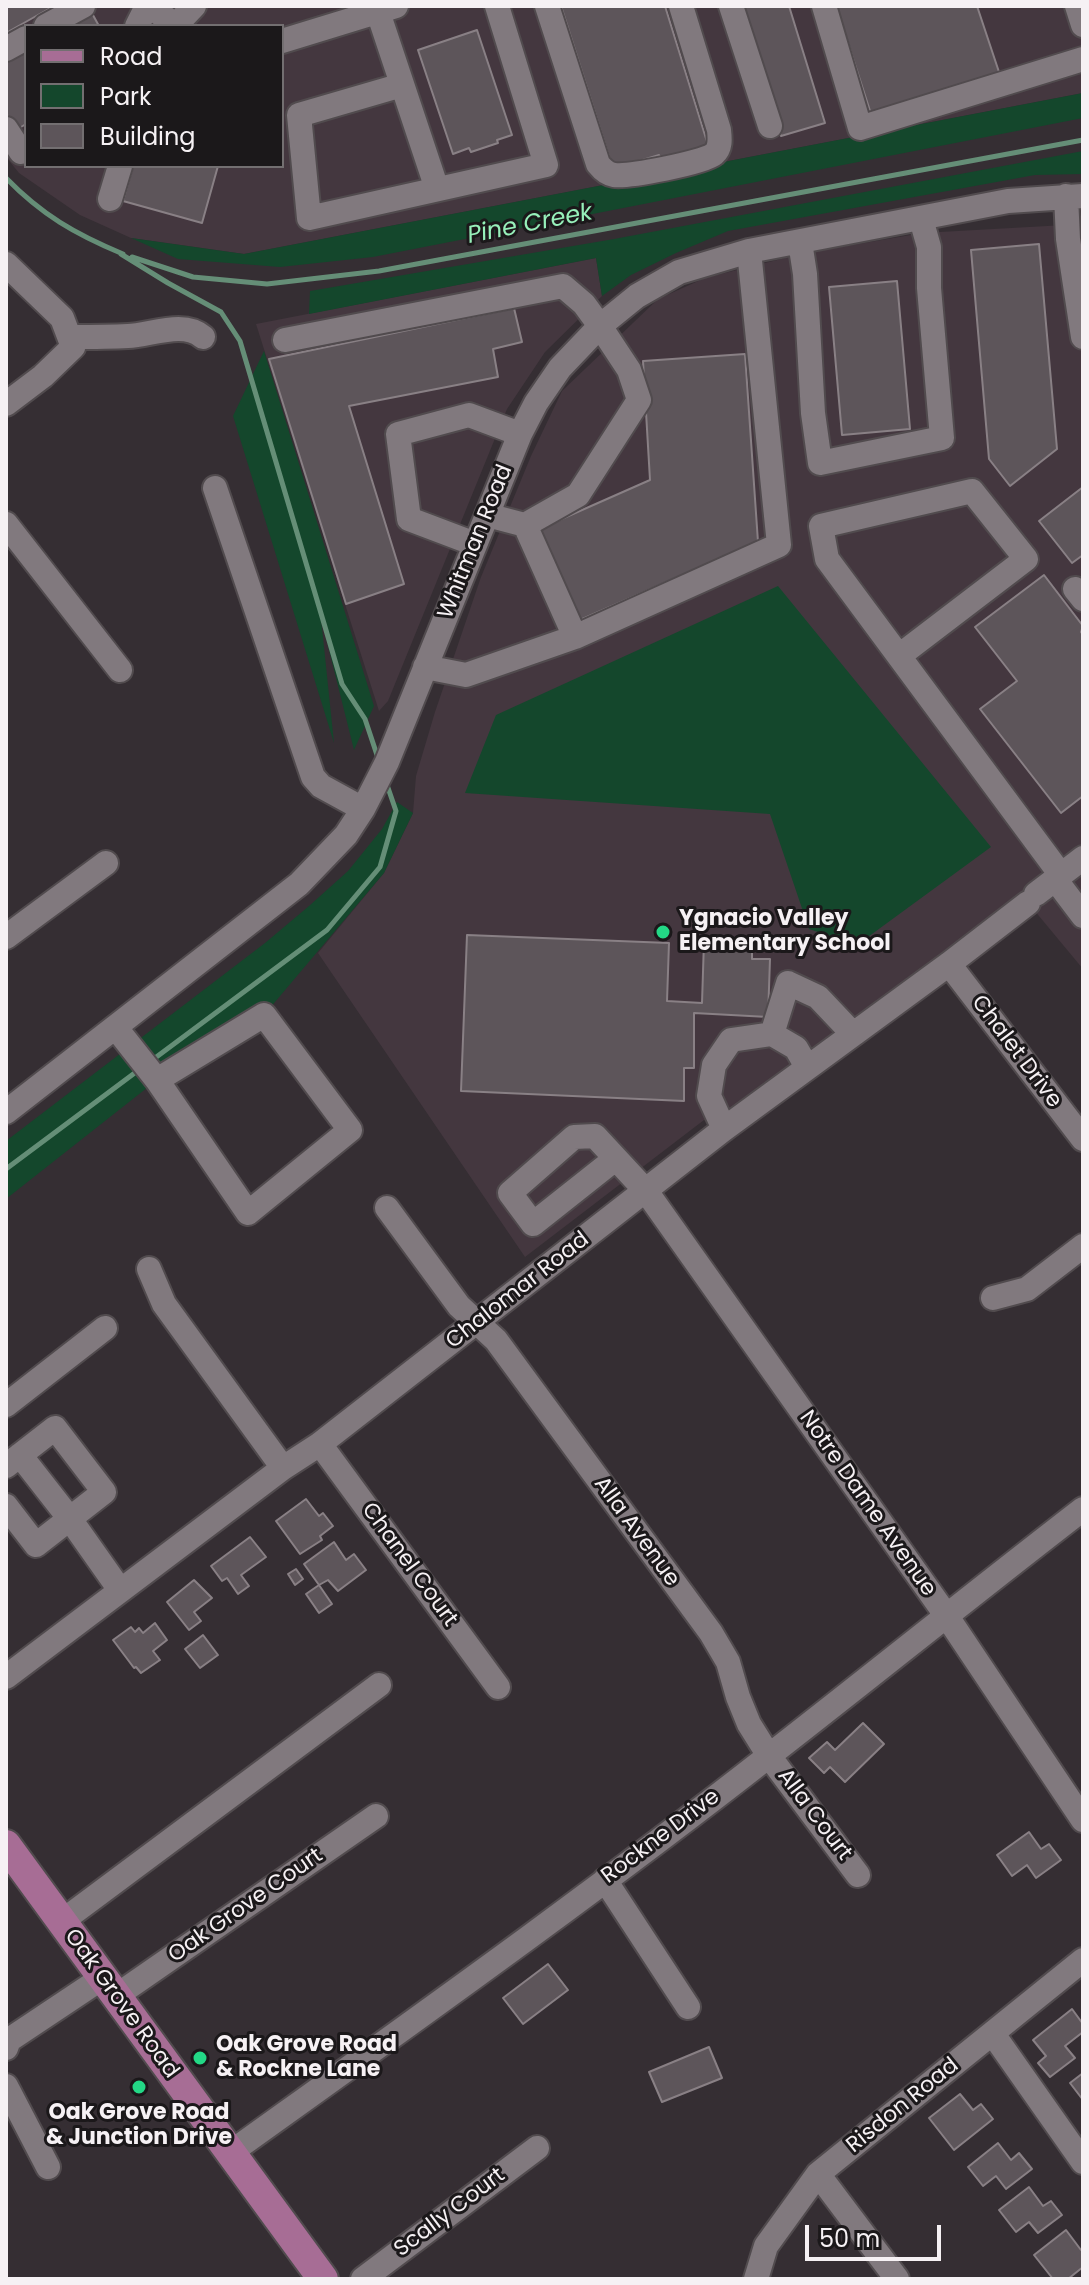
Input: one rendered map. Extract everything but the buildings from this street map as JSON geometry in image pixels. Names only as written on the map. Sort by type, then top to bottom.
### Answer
[{"type":"main road","name":"Oak Grove Road","points":[[6,1845],[323,2279]]},
{"type":"street","points":[[50,24],[83,6]]},
{"type":"street","points":[[138,24],[149,6],[172,24]]},
{"type":"street","points":[[177,24],[194,6]]},
{"type":"street","points":[[402,85],[299,115],[309,218],[546,165],[497,6]]},
{"type":"street","points":[[547,6],[598,164],[613,175],[703,159],[715,153],[720,144],[719,130],[681,6]]},
{"type":"street","points":[[731,6],[770,126]]},
{"type":"street","points":[[824,6],[860,128],[1083,59]]},
{"type":"street","points":[[1077,6],[1083,25]]},
{"type":"street","points":[[284,40],[383,8],[402,85],[437,189]]},
{"type":"street","points":[[6,49],[24,39]]},
{"type":"street","points":[[6,129],[21,152],[24,150]]},
{"type":"street","points":[[110,199],[119,168]]},
{"type":"street","points":[[1075,196],[1068,239],[1083,337]]},
{"type":"street","name":"Whitman Road","points":[[6,1112],[123,1036],[299,884],[346,835],[377,784],[520,434],[560,368],[600,326],[637,296],[679,272],[749,251],[1008,201],[1075,196]]},
{"type":"street","points":[[800,242],[805,274],[813,413],[820,463],[942,438],[929,288],[929,247],[921,219]]},
{"type":"street","points":[[425,667],[466,675],[575,637],[779,545],[749,251]]},
{"type":"street","points":[[6,264],[62,318],[71,342]]},
{"type":"street","points":[[285,340],[563,286],[584,304],[629,370],[639,400],[578,495],[525,525],[487,515]]},
{"type":"street","points":[[6,404],[43,376],[71,342],[170,330],[197,332],[203,337]]},
{"type":"street","points":[[475,544],[409,519],[398,434],[469,415],[520,434]]},
{"type":"street","points":[[215,488],[313,777],[321,786],[363,809]]},
{"type":"street","points":[[899,656],[1026,559],[972,491],[821,526],[827,559],[899,656],[1045,888],[1083,916]]},
{"type":"street","points":[[6,524],[120,670]]},
{"type":"street","points":[[525,525],[575,637]]},
{"type":"street","name":"Chalomar Road","points":[[6,1677],[283,1468],[320,1444],[724,1129],[949,964],[1083,858]]},
{"type":"street","points":[[6,937],[106,863]]},
{"type":"street","name":"Chalet Drive","points":[[949,964],[1083,1139]]},
{"type":"street","points":[[772,1034],[788,983],[818,997],[853,1034]]},
{"type":"street","points":[[123,1036],[248,1213],[350,1130],[264,1015],[157,1080]]},
{"type":"street","points":[[724,1129],[709,1096],[714,1065],[731,1040],[772,1034],[796,1048],[807,1067]]},
{"type":"street","name":"Notre Dame Avenue","points":[[575,1190],[533,1224],[510,1193],[574,1137],[595,1136],[646,1191],[946,1615],[1083,1820]]},
{"type":"street","points":[[601,1226],[575,1190],[615,1159]]},
{"type":"street","name":"Alla Avenue","points":[[387,1208],[459,1306],[496,1340],[711,1633],[728,1662],[749,1724],[769,1756]]},
{"type":"street","points":[[993,1298],[1027,1289],[1083,1246]]},
{"type":"street","points":[[149,1269],[164,1304],[283,1468]]},
{"type":"street","points":[[6,1405],[105,1328]]},
{"type":"street","points":[[6,1506],[36,1545],[70,1519],[104,1492],[55,1428],[13,1461],[70,1519],[120,1590]]},
{"type":"street","name":"Chanel Court","points":[[320,1444],[498,1687]]},
{"type":"street","name":"Rockne Drive","points":[[230,2153],[605,1880],[769,1756],[1083,1509]]},
{"type":"street","points":[[61,1922],[379,1685]]},
{"type":"street","name":"Alla Court","points":[[769,1756],[858,1875]]},
{"type":"street","name":"Oak Grove Court","points":[[6,2048],[9,2040],[109,1987],[376,1816]]},
{"type":"street","points":[[605,1880],[688,2007]]},
{"type":"street","name":"Risdon Road","points":[[756,2279],[766,2246],[818,2174],[1083,1960]]},
{"type":"street","points":[[993,2034],[1083,2162]]},
{"type":"street","points":[[6,2086],[48,2167]]},
{"type":"street","name":"Scally Court","points":[[363,2279],[537,2148]]},
{"type":"street","points":[[818,2174],[897,2279]]},
{"type":"shaded area","points":[[6,6],[1083,6],[1083,93],[244,254],[131,238],[80,215],[19,173],[6,157]]},
{"type":"shaded area","points":[[1083,224],[1083,969],[1029,904],[724,1129],[704,1120],[525,1257],[318,953],[384,873],[413,813],[416,776],[481,577],[531,456],[562,391],[658,299],[705,278],[801,254],[922,233]]},
{"type":"shaded area","points":[[596,258],[602,296],[545,352],[507,409],[388,701],[379,711],[256,324]]},
{"type":"green space","points":[[1083,93],[1083,118],[373,257],[280,267],[178,259],[131,238],[244,254]]},
{"type":"green space","points":[[1083,151],[1083,174],[1035,175],[728,231],[631,275],[602,296],[596,258],[309,314],[310,291],[614,239]]},
{"type":"green space","points":[[264,351],[374,706],[354,750],[321,618],[334,743],[233,416]]},
{"type":"green space","points":[[778,586],[991,847],[857,945],[809,929],[770,814],[465,793],[496,715]]},
{"type":"green space","points":[[397,802],[413,813],[384,873],[264,1015],[157,1080],[6,1199],[6,1141],[309,906],[348,871],[382,829]]},
{"type":"waterway","name":"Pine Creek","points":[[132,257],[193,277],[267,284],[379,271],[1083,140]]},
{"type":"waterway","name":"Pine Creek","points":[[6,178],[60,222],[123,254]]},
{"type":"waterway","points":[[121,254],[221,312],[240,341],[342,684],[365,719],[378,758]]},
{"type":"waterway","points":[[151,1061],[327,930],[380,867],[396,811],[386,782]]},
{"type":"waterway","points":[[6,1169],[140,1069]]},
{"type":"place","name":"Ygnacio Valley Elementary School","points":[[663,932]]},
{"type":"place","name":"Oak Grove Road & Rockne Lane","points":[[200,2058]]},
{"type":"place","name":"Oak Grove Road & Junction Drive","points":[[139,2087]]}]
